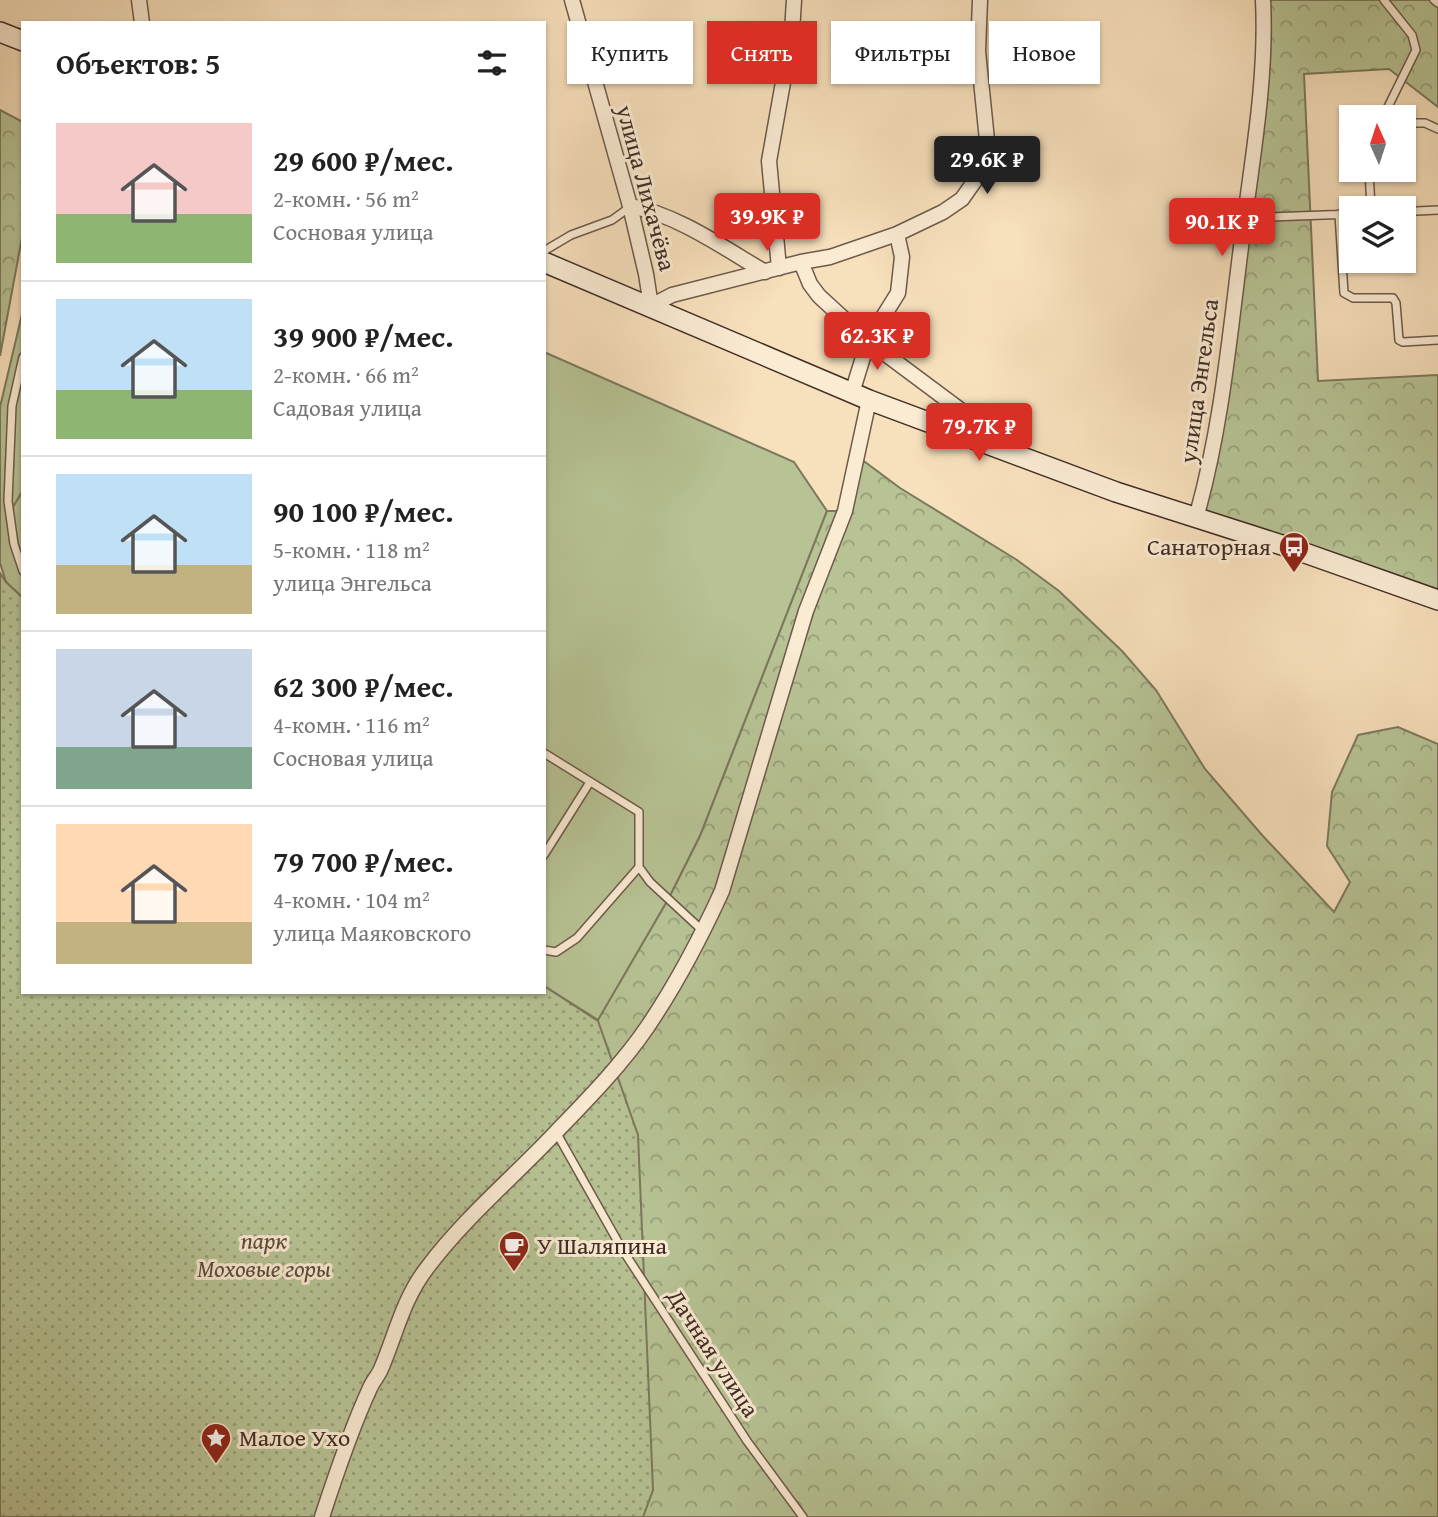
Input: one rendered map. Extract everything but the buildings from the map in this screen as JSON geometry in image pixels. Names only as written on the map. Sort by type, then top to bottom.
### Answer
[{"type":"main road","points":[[0,32],[21,40]]},
{"type":"main road","points":[[546,263],[861,396],[1042,465],[1438,600]]},
{"type":"street","points":[[139,0],[142,21]]},
{"type":"street","name":"улица Лихачёва","points":[[572,0],[630,206],[651,306]]},
{"type":"street","points":[[772,270],[769,161],[792,32],[794,0]]},
{"type":"street","points":[[651,306],[671,295],[830,257],[897,234],[943,212],[962,199],[981,172],[988,150],[978,51],[979,0]]},
{"type":"street","name":"улица Энгельса","points":[[1196,518],[1220,412],[1259,91],[1263,0]]},
{"type":"street","points":[[630,206],[648,209],[772,270]]},
{"type":"street","points":[[322,1517],[370,1387],[380,1370],[409,1295],[453,1237],[502,1184],[556,1132],[622,1059],[648,1027],[704,932],[722,891],[806,611],[845,511],[868,341],[898,293],[902,257],[897,234]]},
{"type":"street","points":[[801,262],[810,284],[819,296],[868,341],[974,420],[1042,465]]},
{"type":"lane","points":[[1384,0],[1412,35],[1416,50],[1389,105]]},
{"type":"lane","points":[[1434,0],[1438,3]]},
{"type":"lane","points":[[1416,123],[1424,123],[1438,129]]},
{"type":"lane","points":[[546,250],[571,235],[612,220],[630,206]]},
{"type":"lane","points":[[1417,211],[1438,210]]},
{"type":"lane","points":[[1244,219],[1339,214]]},
{"type":"lane","points":[[1343,273],[1344,293],[1353,298],[1393,298],[1396,303],[1399,340],[1438,340]]},
{"type":"lane","points":[[21,366],[12,406],[8,501],[14,544],[21,565]]},
{"type":"lane","points":[[546,754],[639,812],[639,867],[650,882],[704,932]]},
{"type":"lane","points":[[546,852],[590,782]]},
{"type":"lane","points":[[546,950],[556,952],[577,938],[639,867]]},
{"type":"lane","name":"Дачная улица","points":[[556,1132],[622,1249],[747,1441],[803,1517]]},
{"type":"green space","points":[[1263,0],[1438,0],[1438,107],[1389,69],[1304,74],[1318,381],[1438,375],[1438,600],[1196,518],[1257,117]]},
{"type":"green space","points":[[0,110],[21,121],[21,243],[0,356]]},
{"type":"green space","points":[[21,318],[21,596],[6,582],[0,563],[0,407]]},
{"type":"green space","points":[[546,353],[794,462],[827,511],[700,836],[669,898],[598,1021],[546,987]]},
{"type":"green space","points":[[857,456],[900,488],[1017,560],[1059,591],[1122,651],[1156,690],[1205,769],[1334,912],[1350,882],[1327,846],[1332,792],[1358,735],[1398,727],[1438,744],[1438,1517],[0,1517],[0,578],[21,596],[21,994],[546,994],[546,987],[598,1020],[669,898],[700,836],[827,511],[846,511]]},
{"type":"green space","points":[[21,493],[21,563],[9,514]]},
{"type":"green space","name":"парк Моховые горы","points":[[0,573],[21,596],[21,994],[546,994],[546,987],[598,1021],[638,1135],[653,1490],[643,1517],[0,1517]]},
{"type":"place","name":"Санаторная","points":[[1294,574]]},
{"type":"place","name":"У Шаляпина","points":[[514,1273]]},
{"type":"place","name":"Малое Ухо","points":[[216,1465]]}]
